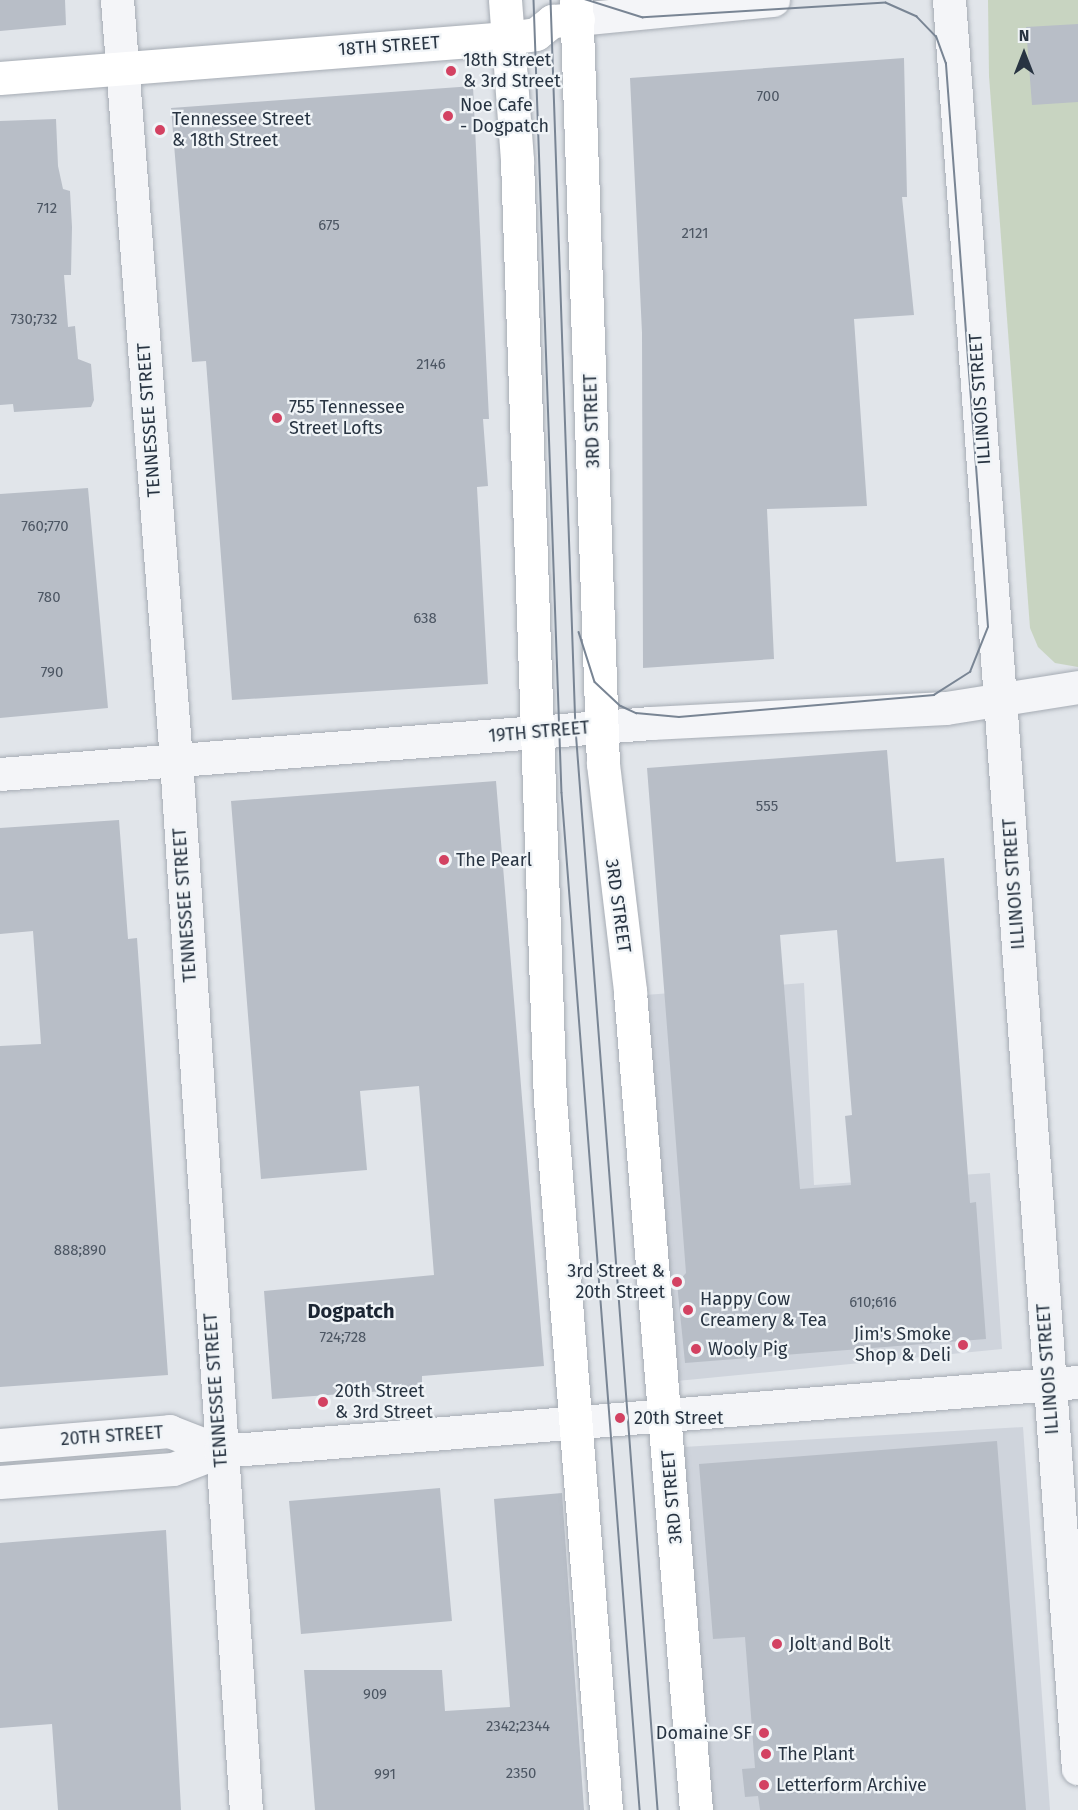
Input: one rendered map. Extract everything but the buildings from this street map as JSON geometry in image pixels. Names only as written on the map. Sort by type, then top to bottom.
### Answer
[{"type":"main road","points":[[505,0],[519,207],[535,732],[550,1100],[606,1810]]},
{"type":"main road","name":"18TH STREET","points":[[0,78],[508,38],[536,34],[552,21],[577,9]]},
{"type":"main road","name":"3RD STREET","points":[[577,9],[601,727],[666,1419],[696,1810]]},
{"type":"street","name":"TENNESSEE STREET","points":[[117,0],[176,760],[220,1451],[246,1810]]},
{"type":"street","name":"18TH STREET","points":[[577,9],[773,0]]},
{"type":"street","name":"ILLINOIS STREET","points":[[949,0],[1003,698],[1064,1383],[1078,1768]]},
{"type":"street","name":"19TH STREET","points":[[0,774],[601,727],[946,708],[1078,687]]},
{"type":"street","name":"20TH STREET","points":[[0,1482],[173,1469],[220,1451],[666,1419],[1064,1383]]},
{"type":"street","name":"20TH STREET","points":[[0,1445],[169,1431],[220,1451]]},
{"type":"shaded area","points":[[804,983],[814,1185],[990,1173],[1002,1349],[677,1381],[645,995]]},
{"type":"shaded area","points":[[1023,1427],[1050,1810],[709,1810],[683,1447]]},
{"type":"green space","points":[[988,0],[1078,0],[1078,667],[1055,663],[1038,647],[1030,628],[989,76]]},
{"type":"tram line","points":[[534,0],[562,793],[640,1810]]},
{"type":"tram line","points":[[551,0],[576,729],[658,1810]]},
{"type":"tram line","points":[[579,632],[595,682],[621,706],[636,713],[679,717],[934,695],[970,672],[988,627],[946,64],[936,37],[917,17],[886,3],[643,18],[586,0]]},
{"type":"place","name":"18th Street & 3rd Street","points":[[451,71]]},
{"type":"place","name":"Noe Cafe - Dogpatch","points":[[448,116]]},
{"type":"place","name":"Tennessee Street & 18th Street","points":[[160,130]]},
{"type":"place","name":"755 Tennessee Street Lofts","points":[[277,418]]},
{"type":"place","name":"The Pearl","points":[[444,860]]},
{"type":"place","name":"3rd Street & 20th Street","points":[[677,1282]]},
{"type":"place","name":"Happy Cow Creamery & Tea","points":[[688,1310]]},
{"type":"place","name":"Jim's Smoke Shop & Deli","points":[[963,1345]]},
{"type":"place","name":"Wooly Pig","points":[[696,1349]]},
{"type":"place","name":"20th Street & 3rd Street","points":[[323,1402]]},
{"type":"place","name":"20th Street","points":[[620,1418]]},
{"type":"place","name":"Jolt and Bolt","points":[[777,1644]]},
{"type":"place","name":"Domaine SF","points":[[764,1733]]},
{"type":"place","name":"The Plant","points":[[766,1754]]},
{"type":"place","name":"Letterform Archive","points":[[764,1785]]},
{"type":"district","name":"Dogpatch","points":[[351,1311]]}]
